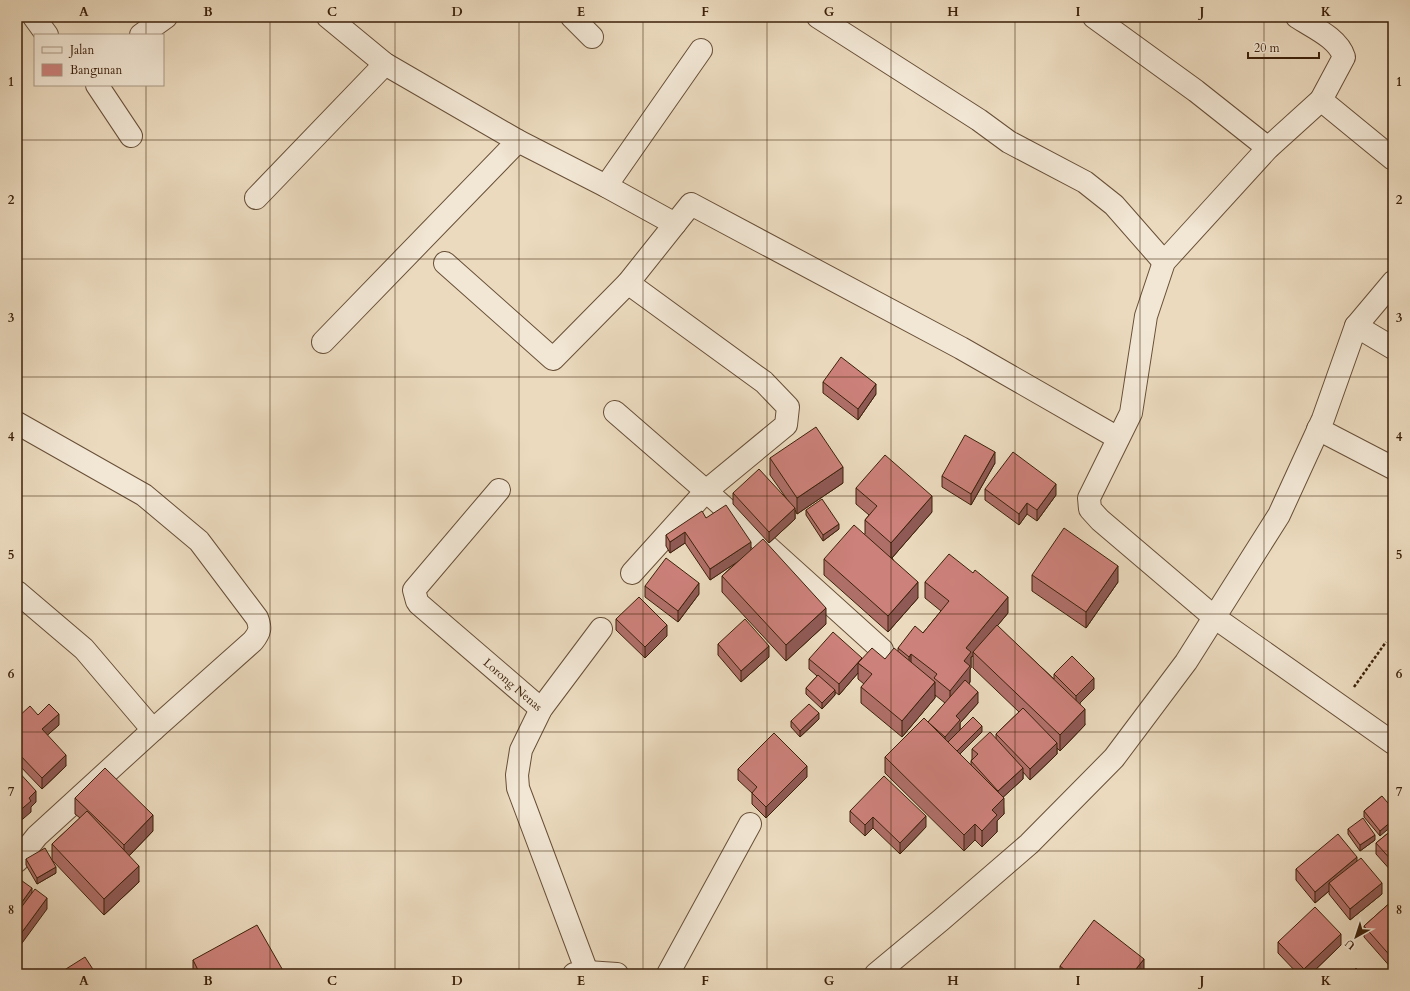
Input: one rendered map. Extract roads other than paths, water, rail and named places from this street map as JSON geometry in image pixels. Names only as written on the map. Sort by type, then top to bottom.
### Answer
[{"type":"street","points":[[34,17],[46,34]]},
{"type":"street","points":[[142,34],[166,17]]},
{"type":"street","points":[[328,17],[385,64],[518,142],[606,186],[675,224]]},
{"type":"street","points":[[572,17],[592,37]]},
{"type":"street","points":[[818,17],[979,120],[1009,142],[1085,182],[1114,204],[1164,262]]},
{"type":"street","points":[[1094,17],[1196,91],[1268,148]]},
{"type":"street","points":[[1297,17],[1332,40],[1342,50],[1344,57],[1321,100],[1268,148],[1164,262],[1146,316],[1130,413],[1090,498],[1090,509],[1100,520],[1214,616],[1393,744]]},
{"type":"street","points":[[606,186],[700,50]]},
{"type":"street","points":[[256,198],[385,64]]},
{"type":"street","points":[[98,86],[131,136]]},
{"type":"street","points":[[1321,100],[1393,159]]},
{"type":"street","points":[[323,342],[518,142]]},
{"type":"street","points":[[446,264],[553,359],[628,283],[691,204],[961,348],[1118,438]]},
{"type":"street","points":[[876,974],[1029,844],[1114,758],[1186,662],[1279,515],[1318,429],[1356,326],[1393,282]]},
{"type":"street","points":[[628,283],[764,382],[788,407],[786,425],[706,492],[632,572]]},
{"type":"street","points":[[1356,326],[1393,348]]},
{"type":"street","points":[[615,412],[882,650]]},
{"type":"street","points":[[17,423],[144,495],[199,541],[257,618],[260,625],[259,632],[253,641],[37,836],[17,861]]},
{"type":"street","points":[[1318,429],[1393,468]]},
{"type":"street","name":"Lorong Nenas","points":[[499,490],[414,590],[419,604],[541,709],[521,750],[517,775],[518,788],[581,973]]},
{"type":"street","points":[[17,592],[84,649],[153,730]]},
{"type":"street","points":[[541,709],[601,629]]},
{"type":"street","points":[[668,974],[750,824]]},
{"type":"street","points":[[581,973],[617,974]]}]
